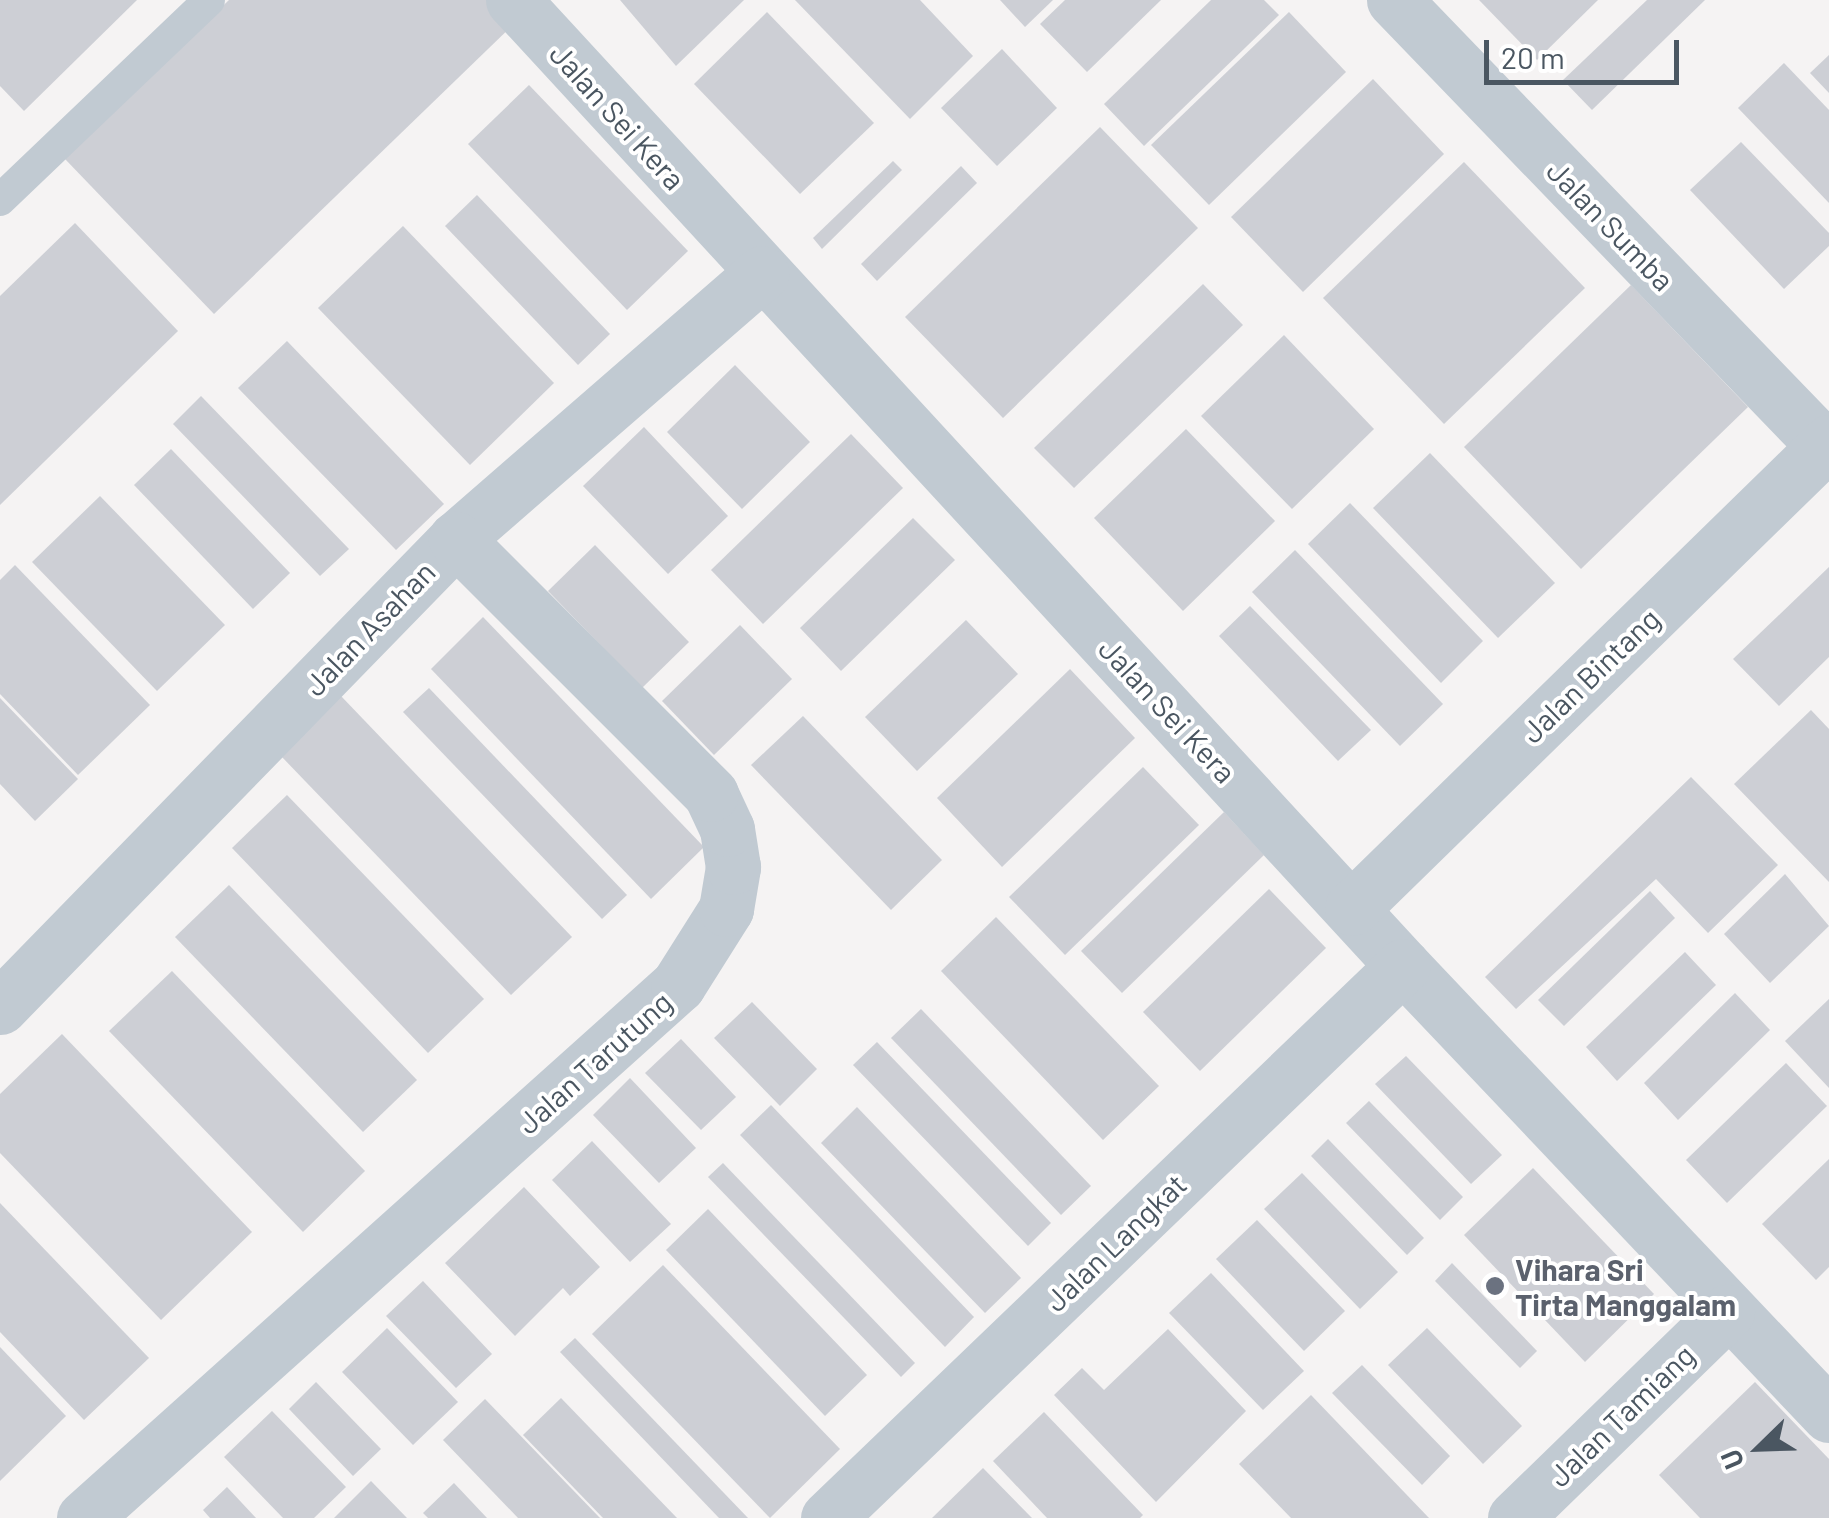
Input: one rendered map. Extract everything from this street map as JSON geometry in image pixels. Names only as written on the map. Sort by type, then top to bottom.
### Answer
[{"type":"street","name":"Jalan Sei Kera","points":[[514,0],[1403,966],[1727,1312],[1829,1415]]},
{"type":"street","name":"Jalan Sumba","points":[[1394,0],[1828,446]]},
{"type":"street","name":"Jalan Asahan","points":[[0,1007],[456,539],[762,273]]},
{"type":"street","name":"Jalan Bintang","points":[[1352,908],[1828,446]]},
{"type":"street","name":"Jalan Tarutung","points":[[84,1518],[678,985],[726,909],[733,867],[727,829],[712,794],[456,539]]},
{"type":"street","name":"Jalan Langkat","points":[[828,1518],[1403,966]]},
{"type":"street","name":"Jalan Tamiang","points":[[1515,1518],[1727,1312]]},
{"type":"lane","points":[[0,200],[210,0]]},
{"type":"building","points":[[0,0],[137,0],[24,111],[0,86]]},
{"type":"building","points":[[229,0],[500,0],[519,19],[214,314],[65,159]]},
{"type":"building","points":[[620,0],[744,0],[676,66]]},
{"type":"building","points":[[795,0],[920,0],[973,56],[910,119]]},
{"type":"building","points":[[1000,0],[1053,0],[1025,27]]},
{"type":"building","points":[[1065,0],[1161,0],[1087,72],[1040,24]]},
{"type":"building","points":[[1211,0],[1264,0],[1279,15],[1144,146],[1104,104]]},
{"type":"building","points":[[1479,0],[1598,0],[1537,60]]},
{"type":"building","points":[[1647,0],[1705,0],[1592,110],[1563,80]]},
{"type":"building","points":[[767,12],[874,123],[800,194],[694,84]]},
{"type":"building","points":[[1289,12],[1346,72],[1209,205],[1151,145]]},
{"type":"building","points":[[1002,49],[1057,108],[997,166],[941,108]]},
{"type":"building","points":[[1829,55],[1829,93],[1810,73]]},
{"type":"building","points":[[1784,63],[1829,110],[1829,203],[1738,108]]},
{"type":"building","points":[[1373,79],[1444,154],[1303,292],[1231,217]]},
{"type":"building","points":[[529,85],[688,251],[627,310],[468,144]]},
{"type":"building","points":[[1100,127],[1198,228],[1003,418],[905,317]]},
{"type":"building","points":[[1741,142],[1829,233],[1829,246],[1784,289],[1690,190]]},
{"type":"building","points":[[893,161],[902,170],[822,249],[813,238]]},
{"type":"building","points":[[1464,162],[1585,288],[1444,424],[1323,298]]},
{"type":"building","points":[[961,166],[977,183],[877,281],[861,264]]},
{"type":"building","points":[[477,195],[610,334],[578,365],[445,226]]},
{"type":"building","points":[[75,223],[178,331],[0,505],[0,296]]},
{"type":"building","points":[[403,226],[554,383],[470,465],[318,308]]},
{"type":"building","points":[[1203,284],[1243,325],[1074,488],[1034,448]]},
{"type":"building","points":[[1631,285],[1748,407],[1581,569],[1464,447]]},
{"type":"building","points":[[1284,335],[1374,429],[1292,509],[1201,416]]},
{"type":"building","points":[[287,341],[444,504],[396,550],[238,388]]},
{"type":"building","points":[[735,365],[810,442],[742,509],[667,432]]},
{"type":"building","points":[[201,396],[349,549],[320,576],[173,424]]},
{"type":"building","points":[[644,427],[728,516],[668,574],[583,486]]},
{"type":"building","points":[[1186,429],[1275,521],[1183,611],[1094,518]]},
{"type":"building","points":[[851,434],[903,488],[763,624],[711,570]]},
{"type":"building","points":[[171,449],[290,573],[253,609],[134,485]]},
{"type":"building","points":[[1430,453],[1555,583],[1498,638],[1373,508]]},
{"type":"building","points":[[100,496],[225,625],[157,691],[32,562]]},
{"type":"building","points":[[1350,503],[1483,641],[1441,683],[1308,544]]},
{"type":"building","points":[[913,518],[955,560],[841,671],[800,628]]},
{"type":"building","points":[[595,545],[689,642],[642,688],[548,591]]},
{"type":"building","points":[[1295,550],[1443,704],[1400,746],[1252,592]]},
{"type":"building","points":[[15,565],[150,705],[78,775],[0,694],[0,580]]},
{"type":"building","points":[[1829,567],[1829,657],[1779,706],[1733,659]]},
{"type":"building","points":[[1250,606],[1371,730],[1338,761],[1219,636]]},
{"type":"building","points":[[483,617],[704,847],[651,899],[431,669]]},
{"type":"building","points":[[966,620],[1018,674],[917,771],[865,717]]},
{"type":"building","points":[[740,625],[792,679],[714,755],[662,701]]},
{"type":"building","points":[[1070,669],[1135,738],[1002,867],[937,798]]},
{"type":"building","points":[[429,688],[627,895],[602,919],[403,712]]},
{"type":"building","points":[[341,696],[572,937],[511,995],[281,756]]},
{"type":"building","points":[[0,698],[78,779],[35,821],[0,784]]},
{"type":"building","points":[[1811,710],[1829,729],[1829,882],[1734,784]]},
{"type":"building","points":[[803,716],[942,860],[891,910],[751,765]]},
{"type":"building","points":[[1143,767],[1199,825],[1065,955],[1009,897]]},
{"type":"building","points":[[1691,777],[1778,865],[1708,933],[1656,879],[1516,1009],[1485,977]]},
{"type":"building","points":[[287,795],[484,999],[428,1053],[232,848]]},
{"type":"building","points":[[1224,812],[1264,855],[1122,993],[1081,951]]},
{"type":"building","points":[[1785,874],[1829,926],[1770,983],[1724,934]]},
{"type":"building","points":[[229,885],[417,1080],[363,1132],[175,937]]},
{"type":"building","points":[[1269,889],[1326,948],[1200,1071],[1143,1012]]},
{"type":"building","points":[[1650,891],[1675,918],[1564,1026],[1538,1000]]},
{"type":"building","points":[[996,917],[1159,1086],[1103,1140],[941,971]]},
{"type":"building","points":[[1685,952],[1716,985],[1617,1081],[1586,1047]]},
{"type":"building","points":[[172,971],[365,1171],[303,1232],[109,1031]]},
{"type":"building","points":[[1735,993],[1770,1030],[1678,1120],[1644,1083]]},
{"type":"building","points":[[1829,999],[1829,1088],[1785,1041]]},
{"type":"building","points":[[752,1002],[817,1069],[780,1106],[714,1038]]},
{"type":"building","points":[[921,1009],[1091,1186],[1061,1215],[891,1038]]},
{"type":"building","points":[[62,1034],[252,1232],[161,1320],[0,1153],[0,1094]]},
{"type":"building","points":[[681,1039],[736,1097],[701,1130],[645,1073]]},
{"type":"building","points":[[877,1042],[1051,1223],[1028,1246],[853,1065]]},
{"type":"building","points":[[1406,1056],[1502,1155],[1471,1184],[1375,1084]]},
{"type":"building","points":[[1786,1063],[1827,1106],[1727,1203],[1686,1160]]},
{"type":"building","points":[[630,1078],[696,1148],[659,1183],[593,1115]]},
{"type":"building","points":[[1369,1101],[1463,1197],[1440,1220],[1346,1123]]},
{"type":"building","points":[[771,1105],[974,1317],[945,1347],[740,1135]]},
{"type":"building","points":[[857,1107],[1021,1278],[985,1313],[821,1143]]},
{"type":"building","points":[[1328,1139],[1424,1238],[1407,1255],[1311,1156]]},
{"type":"building","points":[[592,1141],[671,1224],[630,1262],[552,1180]]},
{"type":"building","points":[[1829,1159],[1829,1267],[1816,1280],[1762,1224]]},
{"type":"building","points":[[723,1163],[915,1363],[901,1377],[708,1177]]},
{"type":"building","points":[[1533,1168],[1654,1294],[1585,1362],[1464,1235]]},
{"type":"building","points":[[1302,1173],[1398,1272],[1360,1309],[1264,1209]]},
{"type":"building","points":[[524,1187],[600,1267],[570,1296],[563,1288],[515,1336],[445,1263]]},
{"type":"building","points":[[0,1203],[149,1358],[84,1420],[0,1332]]},
{"type":"building","points":[[708,1209],[867,1375],[825,1416],[666,1250]]},
{"type":"building","points":[[1257,1220],[1345,1311],[1304,1351],[1216,1259]]},
{"type":"building","points":[[1452,1263],[1537,1351],[1520,1368],[1435,1281]]},
{"type":"building","points":[[663,1265],[840,1449],[770,1518],[592,1334]]},
{"type":"building","points":[[1211,1273],[1304,1371],[1263,1410],[1169,1313]]},
{"type":"building","points":[[423,1281],[492,1354],[456,1388],[386,1316]]},
{"type":"building","points":[[387,1328],[458,1402],[413,1445],[342,1372]]},
{"type":"building","points":[[1427,1328],[1522,1426],[1483,1464],[1388,1365]]},
{"type":"building","points":[[1168,1329],[1246,1411],[1156,1502],[1054,1395],[1082,1368],[1104,1390]]},
{"type":"building","points":[[575,1338],[748,1518],[719,1518],[560,1352]]},
{"type":"building","points":[[0,1347],[66,1416],[0,1481]]},
{"type":"building","points":[[1362,1365],[1450,1456],[1422,1485],[1332,1393]]},
{"type":"building","points":[[316,1382],[381,1449],[353,1476],[289,1409]]},
{"type":"building","points":[[1755,1382],[1829,1459],[1829,1518],[1700,1518],[1659,1475]]},
{"type":"building","points":[[1311,1395],[1429,1518],[1291,1518],[1239,1464]]},
{"type":"building","points":[[561,1398],[677,1518],[603,1518],[523,1435]]},
{"type":"building","points":[[485,1399],[600,1518],[518,1518],[443,1440]]},
{"type":"building","points":[[272,1411],[346,1487],[314,1518],[283,1518],[224,1457]]},
{"type":"building","points":[[1044,1412],[1143,1515],[1140,1518],[1047,1518],[993,1461]]},
{"type":"building","points":[[983,1468],[1032,1518],[932,1518]]},
{"type":"building","points":[[371,1481],[407,1518],[334,1518]]},
{"type":"building","points":[[454,1483],[487,1518],[428,1518],[423,1513]]},
{"type":"building","points":[[227,1487],[256,1518],[210,1518],[203,1510]]},
{"type":"place","name":"Vihara Sri Tirta Manggalam","points":[[1495,1286]]}]
